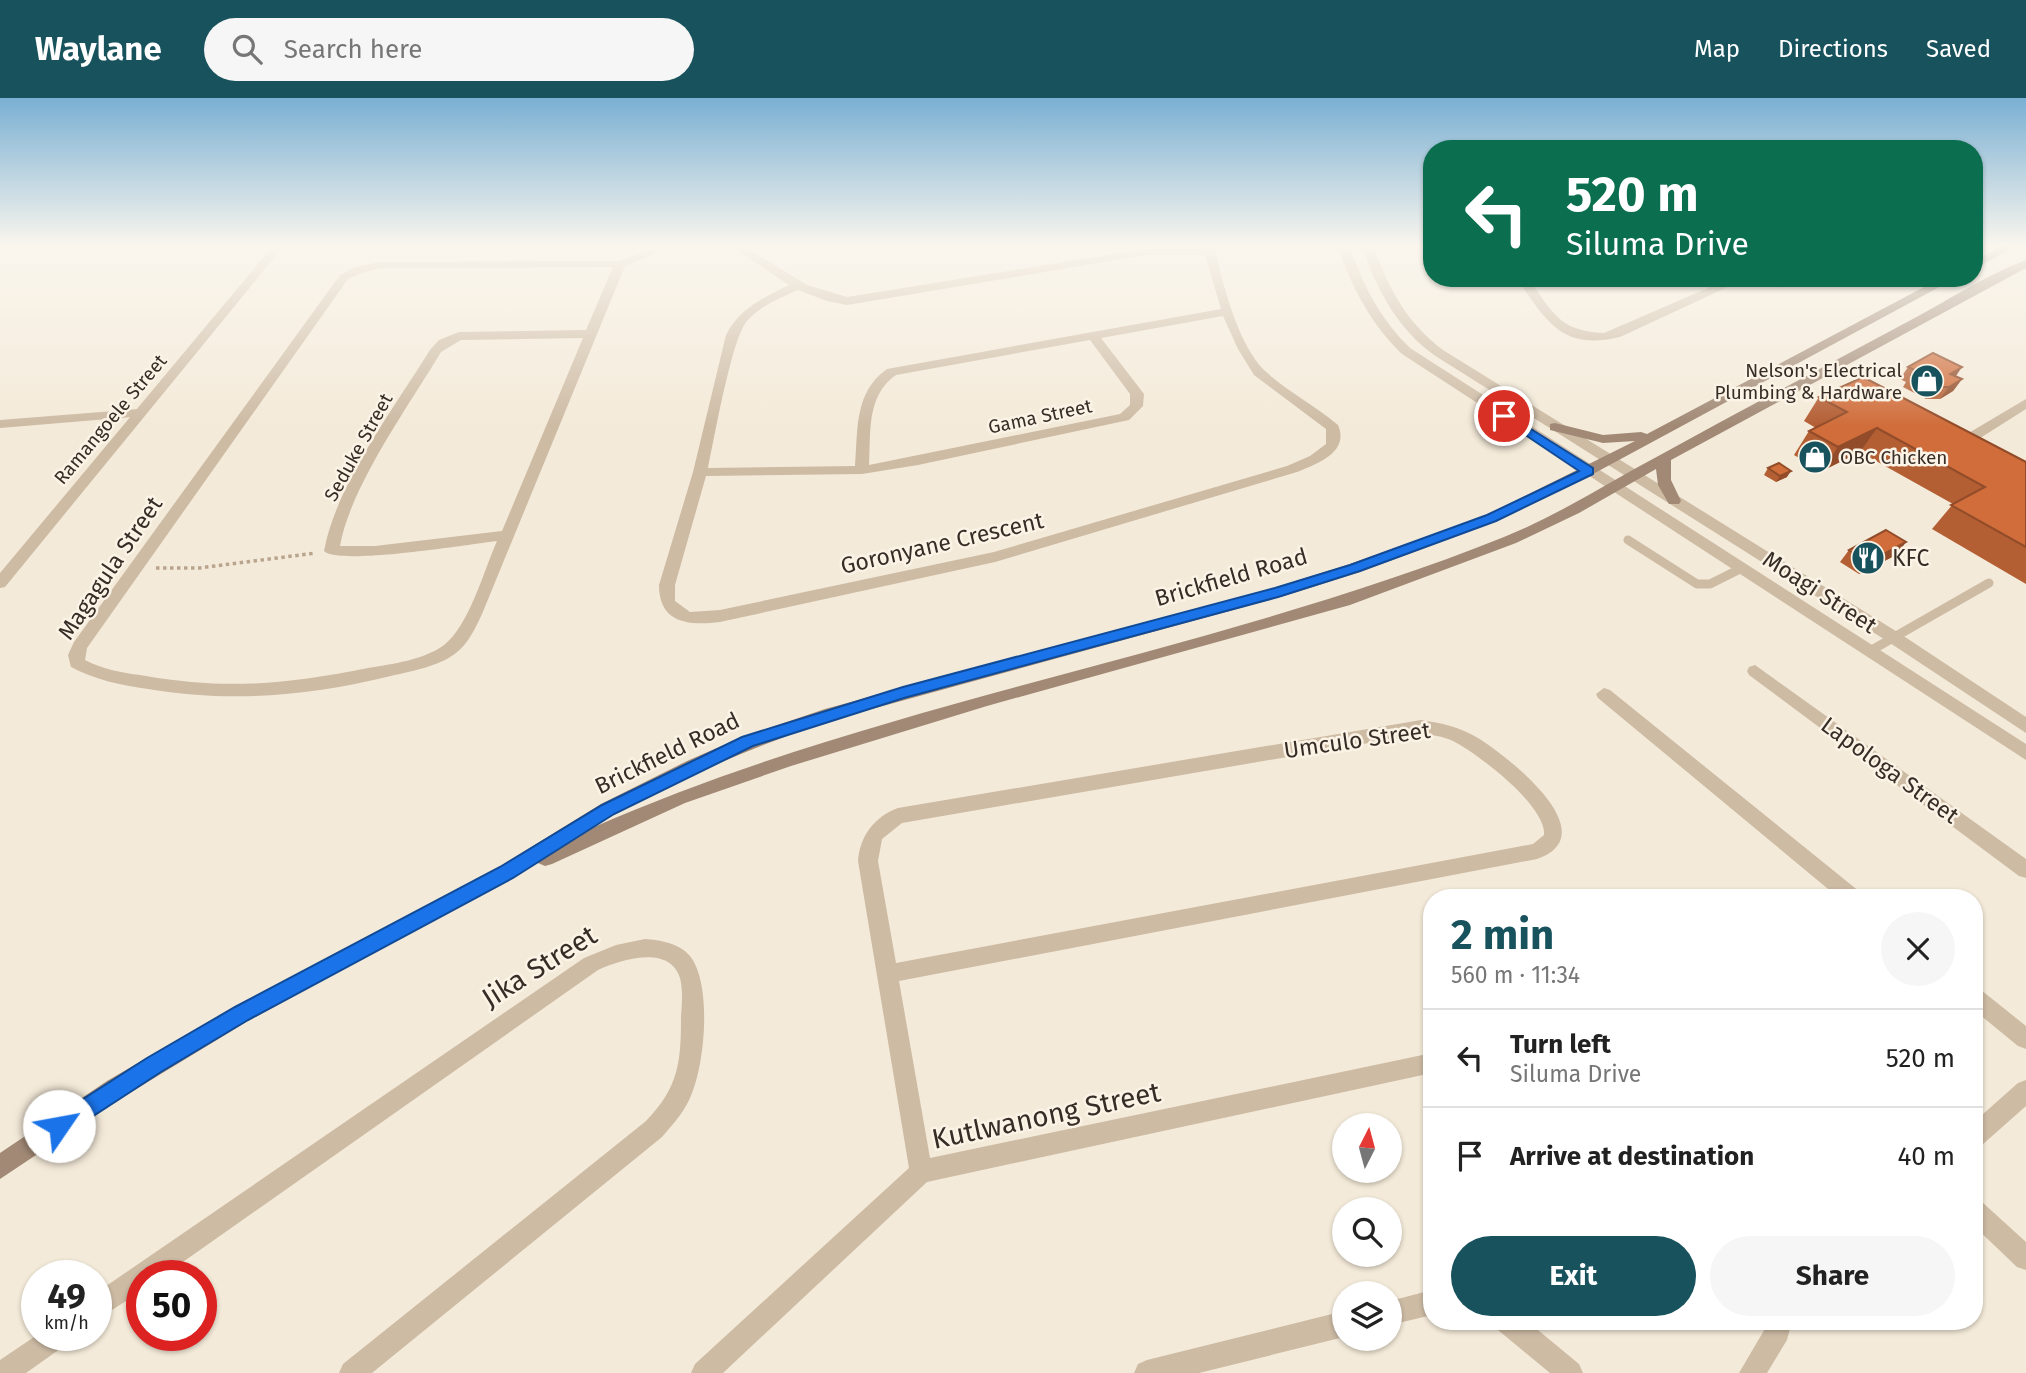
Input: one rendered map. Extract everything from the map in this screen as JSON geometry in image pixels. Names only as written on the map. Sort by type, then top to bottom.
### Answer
[{"type":"main road","name":"Brickfield Road","points":[[0,1167],[115,1089],[230,1020],[506,873],[608,809],[748,742],[903,692],[1278,592],[1355,568],[1492,518],[1588,471],[1897,306]]},
{"type":"main road","name":"Brickfield Road","points":[[506,873],[516,871],[679,797],[775,764],[962,707],[1344,601],[1511,540],[1574,510],[1664,458],[1944,306]]},
{"type":"main road","points":[[1555,427],[1603,439],[1632,438],[1661,430]]},
{"type":"main road","points":[[1664,458],[1661,472],[1674,501]]},
{"type":"street","name":"Ramangoele Street","points":[[0,583],[6,569],[228,306]]},
{"type":"street","name":"Magagula Street","points":[[322,306],[80,646],[76,655],[78,663],[95,672],[178,686],[227,691],[261,690],[411,667],[447,652],[463,635],[508,535],[603,306]]},
{"type":"street","name":"Goronyane Crescent","points":[[758,306],[736,324],[700,472],[666,595],[673,610],[698,618],[995,557],[1292,469],[1328,451],[1334,444],[1332,428],[1254,368],[1245,354],[1227,306]]},
{"type":"street","name":"Moagi Street","points":[[1371,306],[1390,337],[1406,351],[2026,753]]},
{"type":"street","name":"Moagi Street","points":[[1397,306],[1418,336],[1488,384],[1893,637],[2026,726]]},
{"type":"street","points":[[1543,306],[1558,326],[1580,336],[1592,337],[1628,331],[1680,306]]},
{"type":"street","points":[[862,470],[869,396],[876,382],[883,376],[906,369],[1228,311]]},
{"type":"street","name":"Seduke Street","points":[[332,551],[333,534],[349,499],[436,350],[443,343],[459,336],[591,334]]},
{"type":"street","name":"Gama Street","points":[[700,472],[862,470],[918,461],[1124,417],[1136,407],[1137,394],[1093,335]]},
{"type":"street","points":[[1981,463],[1967,448],[1967,442],[2026,403]]},
{"type":"street","points":[[0,424],[139,413]]},
{"type":"street","points":[[332,551],[375,551],[508,535]]},
{"type":"street","name":"Lapologa Street","points":[[1755,671],[2026,870]]},
{"type":"street","points":[[1604,694],[1842,889]]},
{"type":"street","name":"Umculo Street","points":[[888,974],[1537,851],[1549,846],[1554,838],[1554,827],[1540,802],[1468,738],[1436,727],[1408,729],[898,816],[877,830],[868,849],[888,974],[921,1172]]},
{"type":"street","name":"Jika Street","points":[[165,1260],[591,964],[611,954],[638,949],[674,954],[684,964],[690,976],[692,1050],[690,1074],[673,1111],[644,1138],[352,1373]]},
{"type":"street","points":[[1983,1004],[2026,1039]]},
{"type":"street","name":"Kutlwanong Street","points":[[704,1373],[921,1172],[1423,1065]]},
{"type":"street","points":[[1983,1129],[2026,1091]]},
{"type":"street","points":[[1983,1218],[2026,1258]]},
{"type":"street","points":[[1402,1310],[1423,1305]]},
{"type":"street","points":[[1147,1373],[1332,1327]]},
{"type":"street","points":[[1518,1330],[1570,1373]]},
{"type":"street","points":[[1752,1373],[1778,1330]]},
{"type":"street","points":[[4,1373],[35,1351]]},
{"type":"lane","points":[[1628,540],[1697,584],[1710,584],[1742,568]]},
{"type":"lane","points":[[1870,651],[1989,583]]},
{"type":"path","points":[[137,565],[199,568],[332,551]]},
{"type":"building","points":[[1933,353],[1962,367],[1950,374],[1962,379],[1949,387],[1935,387],[1911,375],[1917,371],[1908,367]]},
{"type":"building","points":[[1863,377],[2026,462],[2026,547],[1951,505],[1985,487],[1877,428],[1838,447],[1809,431],[1847,412],[1819,397]]},
{"type":"building","points":[[1779,463],[1791,471],[1780,476],[1768,468]]},
{"type":"building","points":[[1886,530],[1906,542],[1869,562],[1849,550]]},
{"type":"place","name":"Nelson's Electrical Plumbing & Hardware","points":[[1927,381]]},
{"type":"place","name":"OBC Chicken","points":[[1815,457]]},
{"type":"place","name":"KFC","points":[[1868,558]]},
{"type":"route","points":[[59,1126],[154,1065],[242,1014],[506,873],[608,809],[748,742],[903,692],[1278,592],[1355,568],[1492,518],[1588,471],[1504,416]]}]
